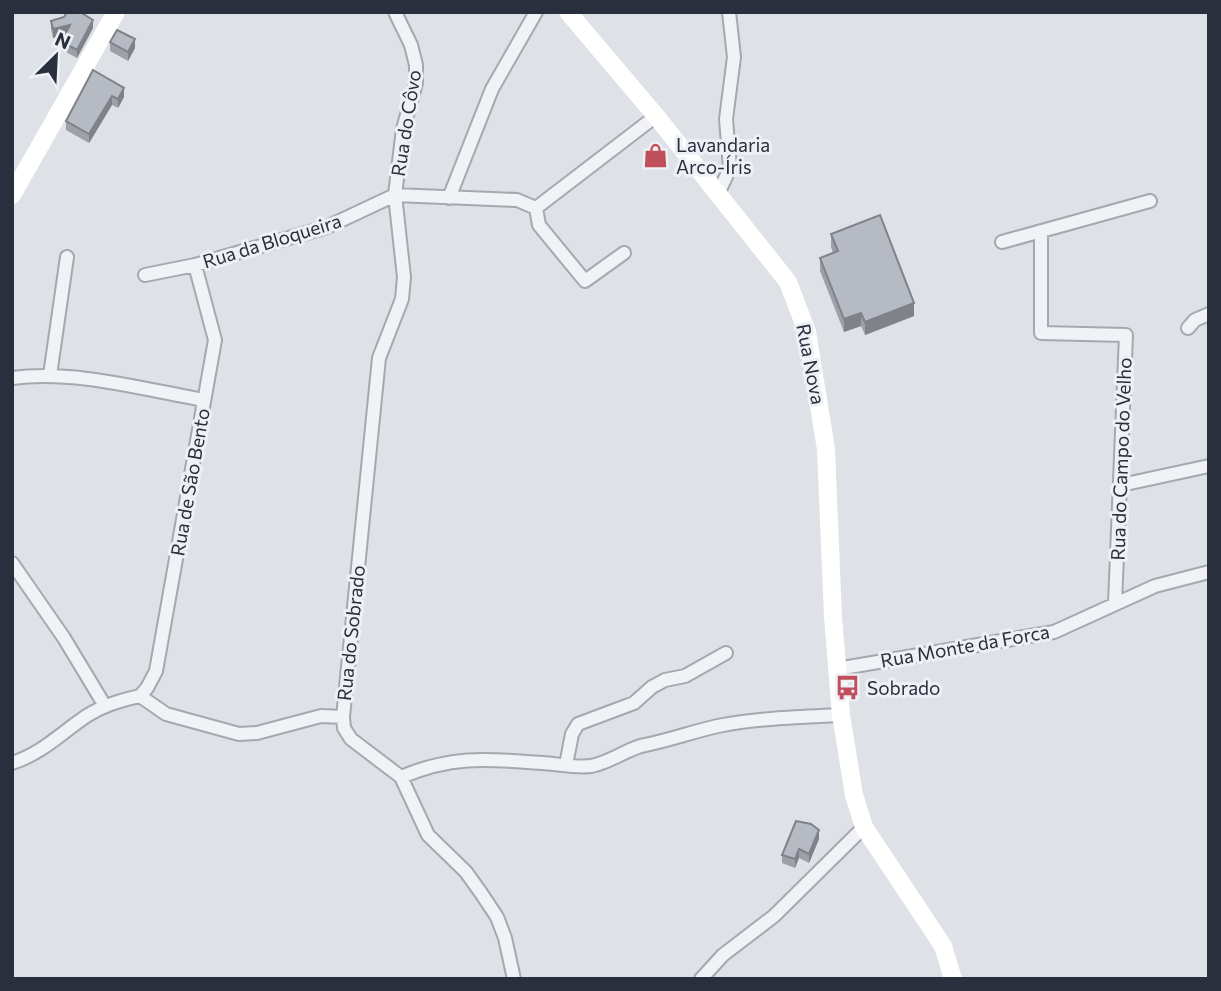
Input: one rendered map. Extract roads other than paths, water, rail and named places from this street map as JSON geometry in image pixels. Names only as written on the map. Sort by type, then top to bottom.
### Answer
[{"type":"street","points":[[12,195],[116,12]]},
{"type":"street","name":"Rua do Côvo","points":[[379,358],[402,299],[404,277],[395,195],[403,129],[416,83],[416,65],[411,45],[395,12]]},
{"type":"street","points":[[449,198],[492,89],[536,12]]},
{"type":"street","name":"Rua Nova","points":[[568,12],[656,116],[788,282],[807,332],[826,449],[837,669],[841,716],[854,795],[864,827],[943,946],[951,977]]},
{"type":"street","points":[[718,194],[730,169],[726,119],[734,57],[729,12]]},
{"type":"street","points":[[536,208],[656,116]]},
{"type":"street","points":[[395,195],[517,200],[536,208]]},
{"type":"street","name":"Rua da Bloqueira","points":[[145,275],[195,265],[327,227],[395,195]]},
{"type":"street","points":[[1002,242],[1150,201]]},
{"type":"street","points":[[536,208],[539,225],[585,281],[624,253]]},
{"type":"street","name":"Rua do Campo do Velho","points":[[1041,231],[1041,333],[1126,335],[1115,603]]},
{"type":"street","points":[[50,375],[67,257]]},
{"type":"street","name":"Rua de São Bento","points":[[140,696],[148,688],[156,671],[215,340],[195,265]]},
{"type":"street","points":[[1188,328],[1195,320],[1209,314]]},
{"type":"street","name":"Rua do Sobrado","points":[[140,696],[166,714],[239,733],[257,733],[321,716],[343,717],[379,358]]},
{"type":"street","points":[[12,378],[50,375],[204,400]]},
{"type":"street","points":[[1121,485],[1209,466]]},
{"type":"street","points":[[12,563],[64,638],[105,706]]},
{"type":"street","name":"Rua Monte da Forca","points":[[837,669],[1054,632],[1155,586],[1209,572]]},
{"type":"street","points":[[566,765],[572,734],[578,724],[634,703],[659,684],[685,676],[726,653]]},
{"type":"street","points":[[12,763],[39,751],[89,714],[105,706],[140,696]]},
{"type":"street","points":[[401,777],[433,765],[477,758],[588,767],[612,761],[642,745],[659,744],[721,726],[785,717],[841,716]]},
{"type":"street","points":[[343,717],[344,728],[351,740],[401,777],[428,835],[466,872],[497,917],[505,938],[514,979]]},
{"type":"street","points":[[701,979],[723,956],[774,916],[864,827]]},
{"type":"place","name":"Lavandaria Arco-Íris","points":[[656,156]]},
{"type":"place","name":"Sobrado","points":[[847,688]]}]
